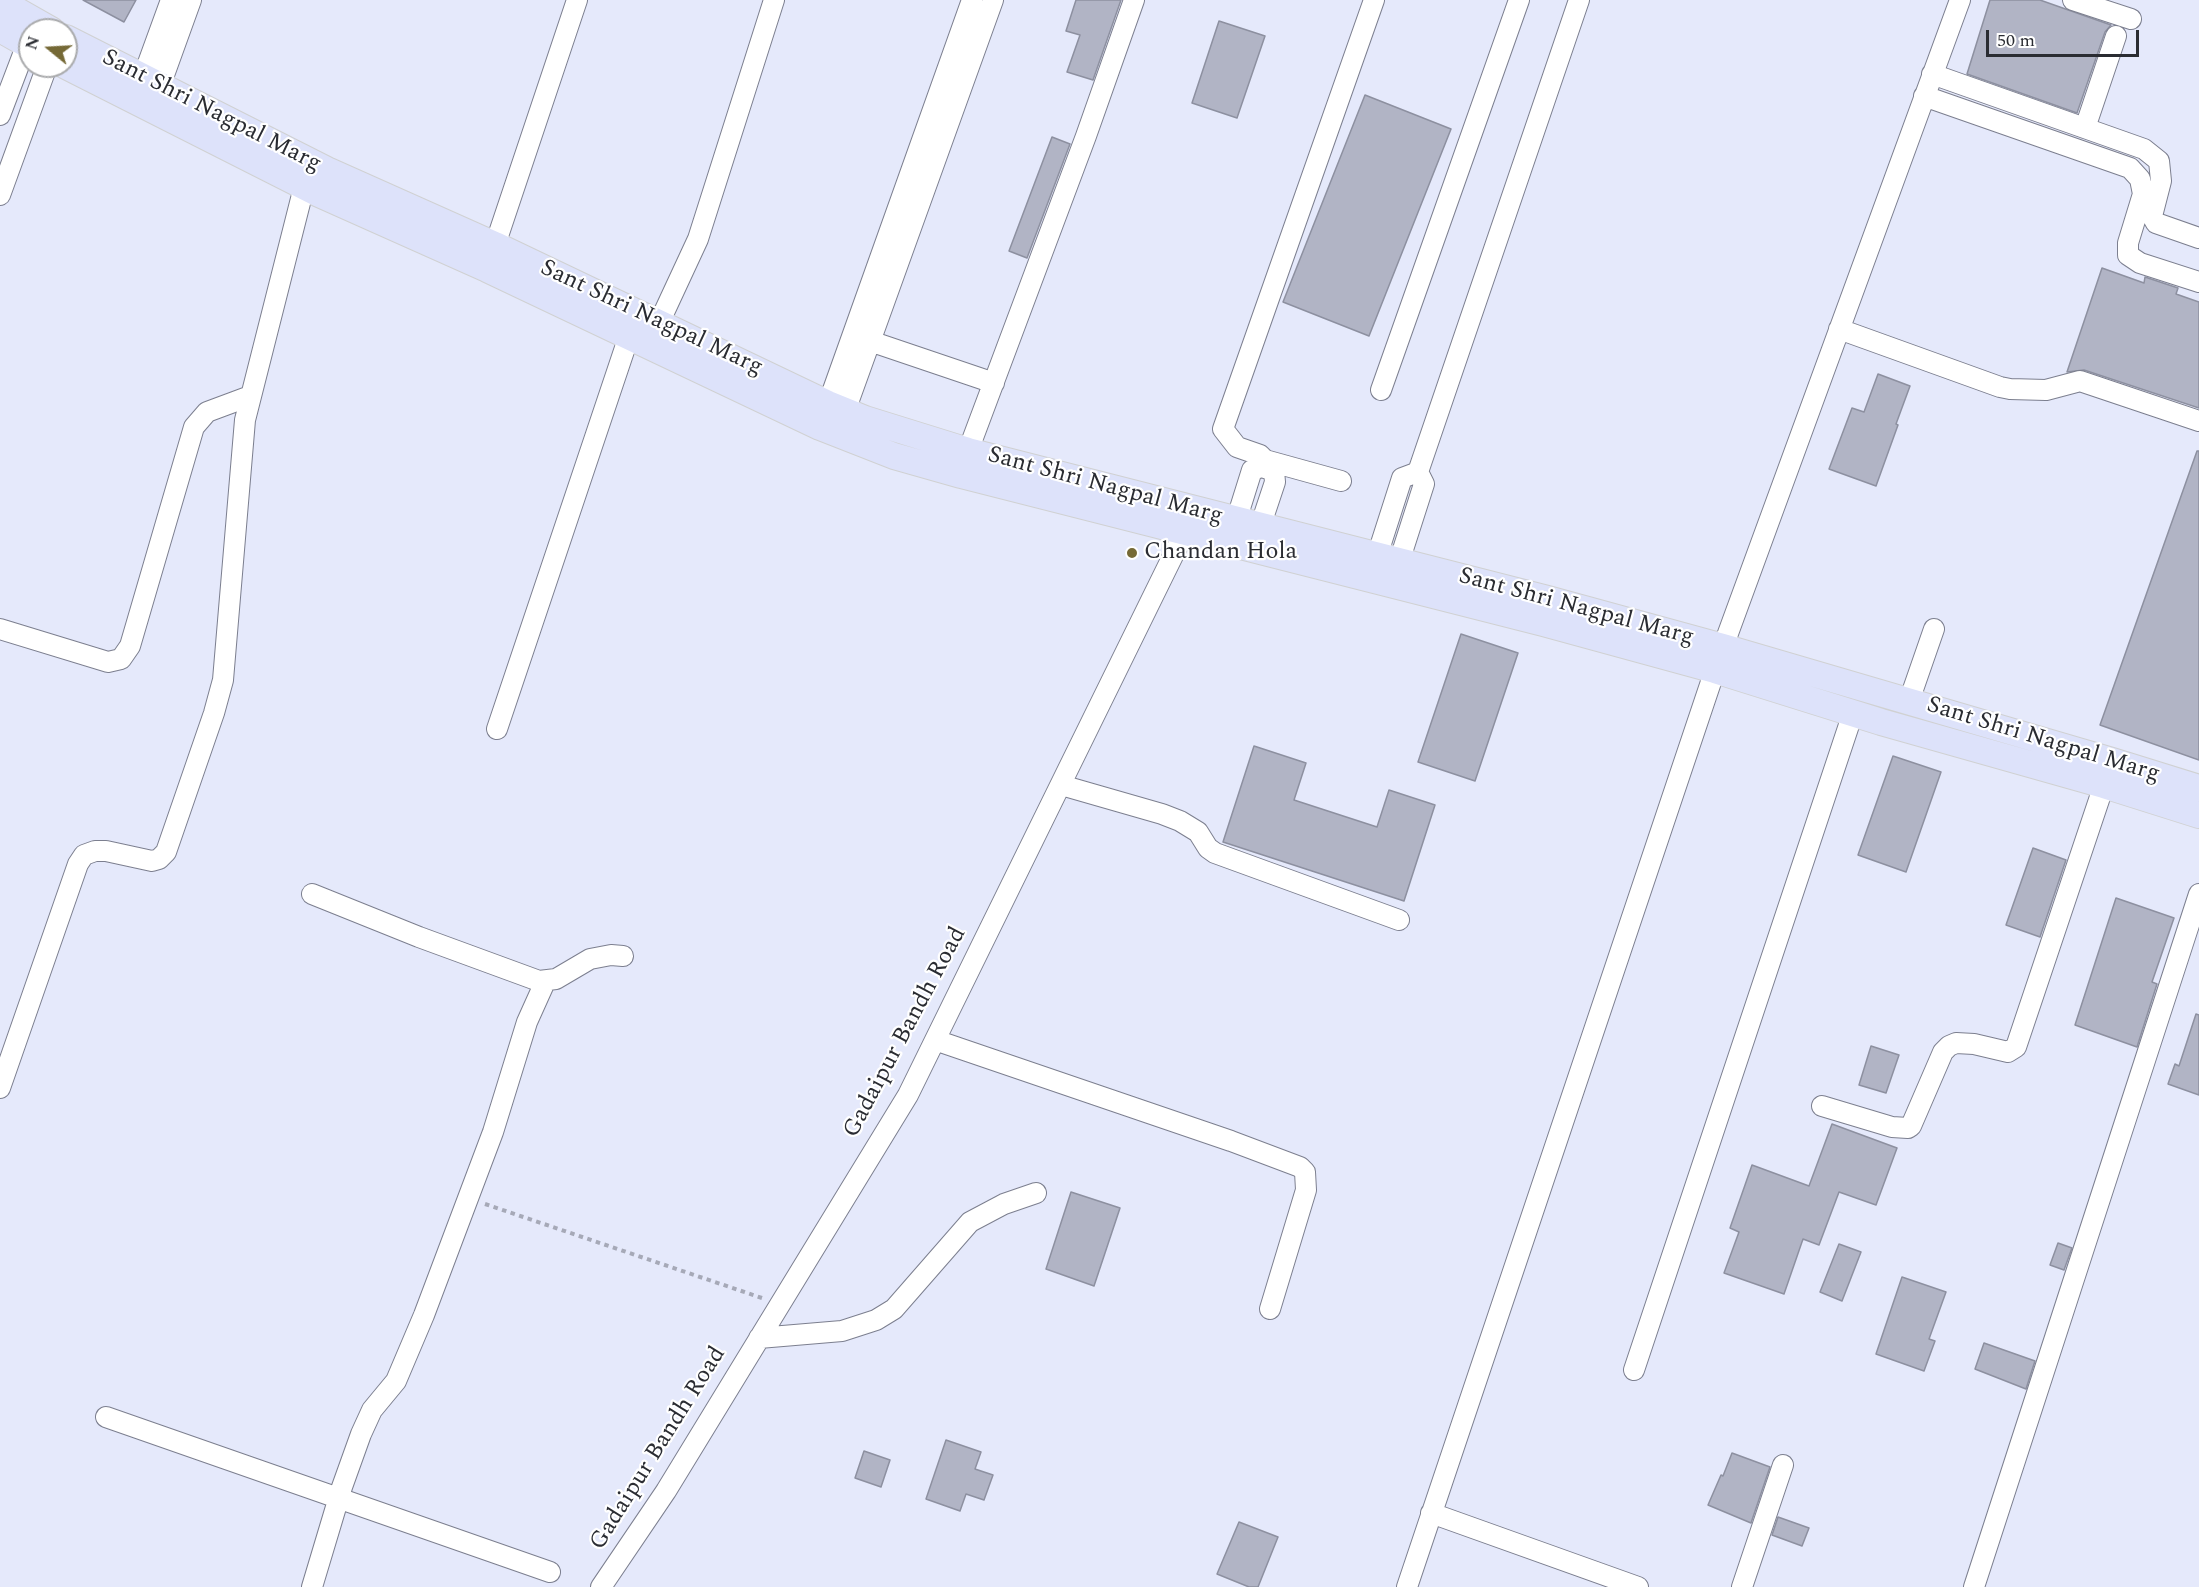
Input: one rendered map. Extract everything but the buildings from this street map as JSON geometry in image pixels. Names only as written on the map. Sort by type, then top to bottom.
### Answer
[{"type":"main road","points":[[0,1],[30,18]]},
{"type":"main road","points":[[0,29],[18,39]]},
{"type":"main road","name":"Sant Shri Nagpal Marg","points":[[78,44],[327,170],[495,245],[836,407],[902,432],[1189,521],[1554,626],[1910,701],[2199,788]]},
{"type":"main road","name":"Sant Shri Nagpal Marg","points":[[78,72],[304,187],[487,269],[820,428],[884,453],[961,475],[1189,521],[1248,524],[1548,599],[1719,659],[1853,713],[2104,785],[2199,815]]},
{"type":"street","points":[[151,82],[171,0]]},
{"type":"street","points":[[151,82],[191,0]]},
{"type":"street","points":[[495,245],[577,0]]},
{"type":"street","points":[[659,323],[698,239],[774,0]]},
{"type":"street","points":[[861,338],[972,0]]},
{"type":"street","points":[[836,407],[993,0]]},
{"type":"street","points":[[968,451],[1086,136],[1134,0]]},
{"type":"street","points":[[1264,464],[1260,455],[1237,447],[1223,429],[1374,0]]},
{"type":"street","points":[[1381,390],[1519,0]]},
{"type":"street","points":[[1388,559],[1402,478],[1418,472],[1579,0]]},
{"type":"street","points":[[1407,1587],[1719,659],[1960,0]]},
{"type":"street","points":[[2073,0],[2131,19]]},
{"type":"street","points":[[2085,128],[2116,36]]},
{"type":"street","points":[[0,115],[18,70]]},
{"type":"street","points":[[1932,74],[2144,149],[2159,161],[2161,181],[2152,216],[2156,223],[2199,238]]},
{"type":"street","points":[[0,195],[43,78]]},
{"type":"street","points":[[1924,96],[2130,168],[2140,179],[2142,194],[2128,243],[2128,255],[2140,263],[2199,282]]},
{"type":"street","points":[[0,1088],[78,864],[84,855],[105,851],[152,861],[159,859],[166,852],[214,713],[223,680],[244,420],[304,187]]},
{"type":"street","points":[[1839,328],[2000,387],[2046,390],[2080,381],[2199,421]]},
{"type":"street","points":[[497,729],[629,336]]},
{"type":"street","points":[[861,338],[994,383]]},
{"type":"street","points":[[0,629],[108,662],[121,659],[130,646],[194,427],[207,412],[250,396]]},
{"type":"street","points":[[1248,524],[1249,477],[1252,470],[1264,464],[1341,481]]},
{"type":"street","name":"Gadaipur Bandh Road","points":[[601,1587],[666,1491],[908,1095],[1189,521]]},
{"type":"street","points":[[1910,701],[1934,629]]},
{"type":"street","points":[[1634,1370],[1853,713]]},
{"type":"street","points":[[1061,785],[1180,821],[1198,832],[1208,848],[1215,853],[1398,920]]},
{"type":"street","points":[[1822,1106],[1892,1127],[1908,1128],[1911,1126],[1943,1052],[1949,1046],[1956,1043],[1974,1044],[2008,1052],[2016,1047],[2104,785]]},
{"type":"street","points":[[312,894],[419,937],[545,982],[556,979],[590,959],[611,955],[623,956]]},
{"type":"street","points":[[1974,1587],[2199,894]]},
{"type":"street","points":[[312,1587],[339,1498],[368,1418],[390,1391],[424,1315],[493,1132],[527,1022],[545,982]]},
{"type":"street","points":[[935,1040],[1300,1167],[1305,1172],[1306,1190],[1270,1309]]},
{"type":"street","points":[[759,1338],[842,1331],[876,1320],[894,1309],[970,1222],[995,1208],[1036,1193]]},
{"type":"street","points":[[106,1417],[550,1572]]},
{"type":"street","points":[[1742,1587],[1783,1465]]},
{"type":"street","points":[[1431,1513],[1638,1587]]},
{"type":"path","points":[[468,1198],[780,1304]]},
{"type":"place","name":"Chandan Hola","points":[[1132,553]]}]
